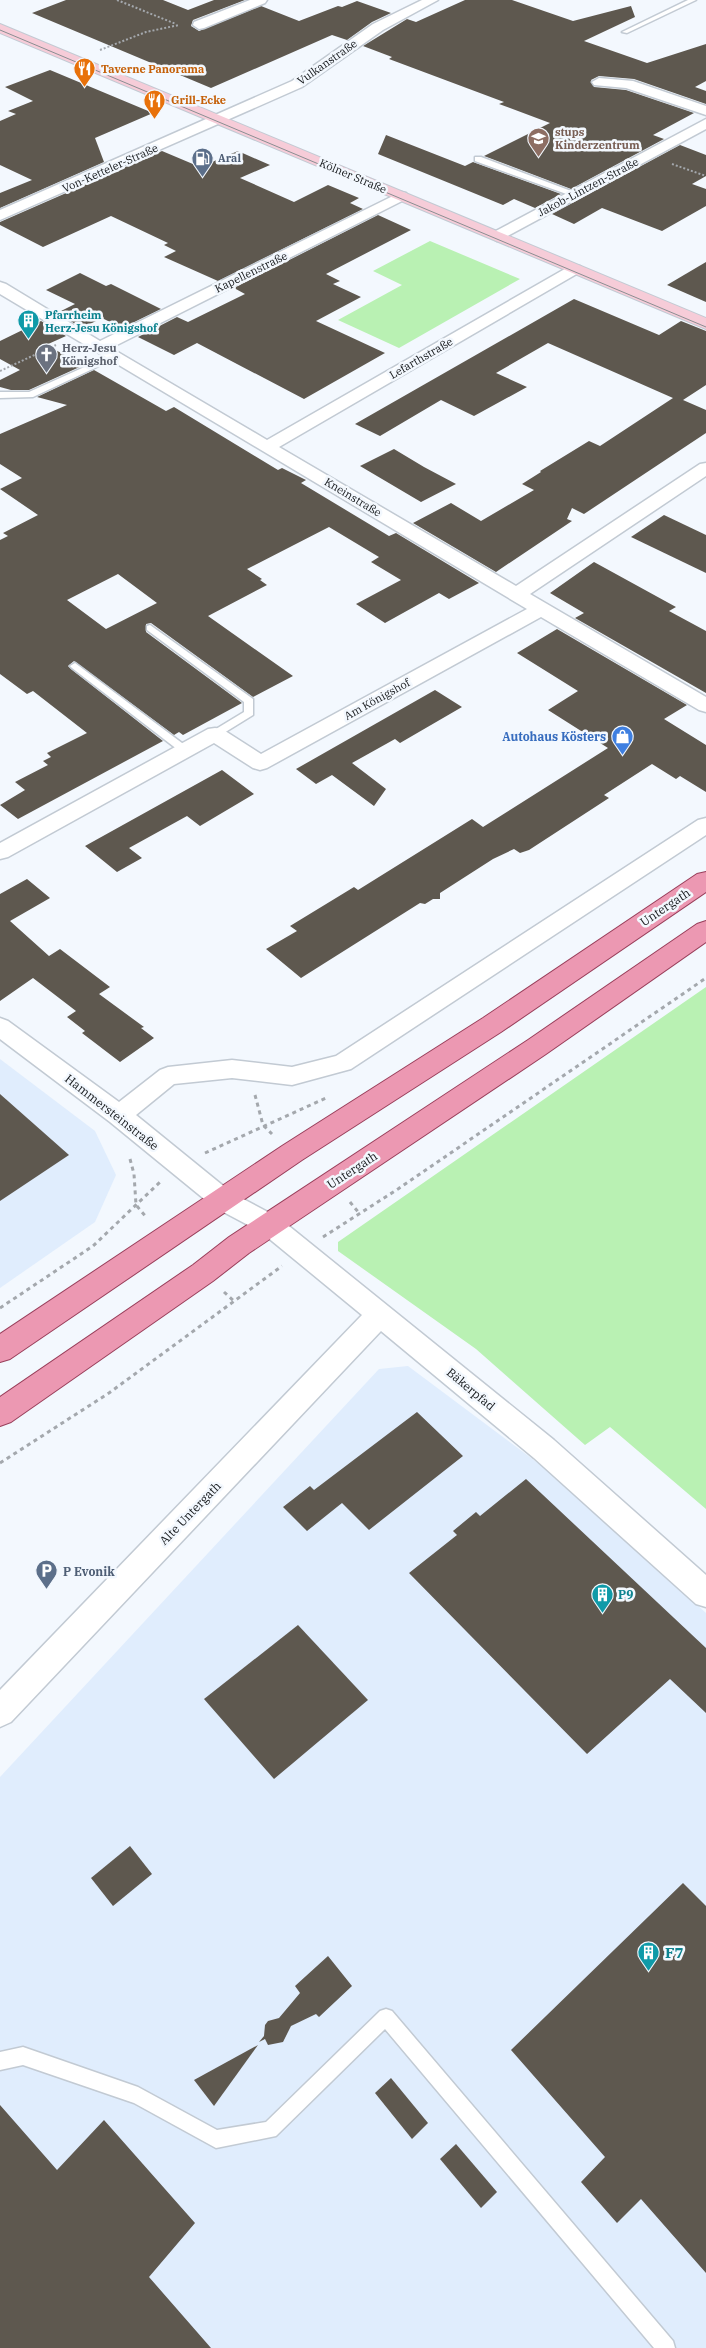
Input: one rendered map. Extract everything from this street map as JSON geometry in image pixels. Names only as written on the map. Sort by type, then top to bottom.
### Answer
[{"type":"main road","name":"Kölner Straße","points":[[0,28],[706,324]]},
{"type":"main road","name":"Untergath","points":[[0,1350],[223,1200],[492,1025],[706,880]]},
{"type":"main road","name":"Untergath","points":[[0,1413],[270,1225],[538,1047],[706,930]]},
{"type":"street","points":[[199,24],[261,0]]},
{"type":"street","name":"Vulkanstraße","points":[[220,120],[297,84],[378,27],[432,0]]},
{"type":"street","points":[[400,3],[414,8]]},
{"type":"street","points":[[599,82],[628,84],[706,111]]},
{"type":"street","name":"Von-Ketteler-Straße","points":[[0,216],[220,120]]},
{"type":"street","name":"Jakob-Lintzen-Straße","points":[[496,236],[706,123]]},
{"type":"street","name":"Kapellenstraße","points":[[107,352],[401,196]]},
{"type":"street","name":"Lefarthstraße","points":[[268,446],[575,269]]},
{"type":"street","name":"Kneinstraße","points":[[0,287],[706,706]]},
{"type":"street","points":[[517,594],[706,468]]},
{"type":"street","name":"Am Königshof","points":[[215,734],[260,763],[541,609]]},
{"type":"street","points":[[0,852],[215,734]]},
{"type":"street","points":[[118,1115],[168,1076],[232,1069],[292,1076],[343,1063],[706,824]]},
{"type":"street","name":"Hammersteinstraße","points":[[0,1027],[118,1115],[223,1200]]},
{"type":"street","name":"Bäkerpfad","points":[[223,1200],[270,1225],[380,1314],[544,1449],[706,1594]]},
{"type":"street","name":"Alte Untergath","points":[[0,1712],[380,1314]]},
{"type":"lane","points":[[626,32],[693,0]]},
{"type":"lane","points":[[478,159],[575,194]]},
{"type":"lane","points":[[0,395],[30,396],[107,352]]},
{"type":"lane","points":[[150,628],[248,701],[249,713],[215,734]]},
{"type":"lane","points":[[75,666],[186,751]]},
{"type":"lane","points":[[0,2061],[23,2056],[138,2096],[216,2139],[270,2130],[386,2017],[666,2348]]},
{"type":"path","points":[[117,0],[177,25]]},
{"type":"path","points":[[76,60],[146,32],[177,25],[199,24]]},
{"type":"path","points":[[648,155],[706,176]]},
{"type":"path","points":[[0,371],[78,334]]},
{"type":"path","points":[[0,1463],[48,1435],[176,1346],[302,1251],[398,1189],[706,978]]},
{"type":"path","points":[[0,1308],[93,1246],[180,1165],[263,1125]]},
{"type":"shaded area","points":[[0,1059],[95,1131],[116,1175],[95,1222],[0,1288]]},
{"type":"shaded area","points":[[408,1366],[566,1484],[706,1613],[706,2348],[0,2348],[0,1777],[379,1369]]},
{"type":"green space","points":[[430,241],[520,279],[399,348],[338,320],[402,285],[373,271]]},
{"type":"green space","points":[[706,987],[706,1509],[610,1427],[585,1445],[476,1349],[338,1251],[338,1242]]},
{"type":"building","points":[[66,0],[163,0],[188,10],[214,0],[245,0],[193,20],[191,26],[199,31],[261,6],[299,21],[357,1],[391,13],[372,22],[347,40],[332,35],[211,88],[32,13]]},
{"type":"building","points":[[465,0],[512,0],[573,21],[631,6],[635,17],[584,41],[647,63],[706,44],[706,81],[695,87],[706,91],[706,104],[634,79],[599,76],[591,80],[594,87],[626,90],[694,113],[653,135],[664,139],[571,189],[484,156],[550,123],[499,104],[504,102],[389,59],[392,57],[363,46],[407,19],[416,22]]},
{"type":"building","points":[[50,70],[153,113],[95,138],[104,162],[0,208],[0,193],[32,180],[0,165],[0,121],[16,114],[8,111],[33,101],[5,87]]},
{"type":"building","points":[[386,135],[465,166],[473,162],[561,194],[535,208],[514,199],[503,205],[378,154]]},
{"type":"building","points":[[680,145],[706,155],[706,176],[692,184],[706,189],[706,206],[662,231],[602,208],[574,224],[552,214]]},
{"type":"building","points":[[162,151],[200,167],[238,151],[270,165],[240,178],[294,202],[328,185],[359,198],[350,203],[363,209],[218,281],[164,257],[176,251],[164,245],[168,243],[111,216],[43,247],[0,225],[0,222]]},
{"type":"building","points":[[378,215],[411,230],[326,274],[340,281],[333,284],[361,297],[316,321],[385,353],[304,399],[197,343],[174,355],[138,337],[177,317],[188,322],[245,294],[234,288]]},
{"type":"building","points":[[706,262],[706,302],[667,285]]},
{"type":"building","points":[[80,273],[106,286],[111,284],[161,309],[122,328],[102,318],[82,328],[57,313],[75,304],[46,290]]},
{"type":"building","points":[[574,299],[659,335],[681,321],[706,331],[706,385],[683,400],[706,410],[706,433],[584,514],[572,508],[567,519],[572,521],[496,572],[413,523],[451,503],[481,521],[534,490],[522,484],[540,471],[589,441],[600,446],[673,398],[548,343],[496,373],[527,387],[474,416],[441,400],[380,436],[355,424]]},
{"type":"building","points":[[41,321],[66,336],[46,345],[84,365],[29,390],[11,390],[0,387],[0,380],[20,370],[0,359],[0,341]]},
{"type":"building","points":[[94,370],[166,411],[174,407],[278,470],[282,468],[306,480],[301,483],[389,536],[396,533],[479,583],[449,599],[439,593],[385,623],[356,604],[401,580],[371,562],[379,557],[329,527],[247,569],[262,579],[260,580],[267,585],[208,616],[293,676],[253,697],[151,623],[146,624],[146,632],[242,703],[183,735],[179,732],[174,735],[74,661],[68,666],[71,669],[163,741],[18,819],[0,805],[25,790],[15,782],[48,765],[43,761],[51,757],[47,753],[87,733],[33,691],[27,694],[0,674],[0,540],[8,536],[3,533],[38,515],[0,489],[22,478],[0,464],[0,434],[67,405],[37,397]],"holes":[[[118,574],[157,603],[106,629],[67,600]]]},
{"type":"building","points":[[394,449],[456,484],[421,502],[360,466]]},
{"type":"building","points":[[664,515],[706,535],[706,573],[631,537]]},
{"type":"building","points":[[594,562],[676,607],[669,611],[706,631],[706,693],[575,618],[584,613],[550,593]]},
{"type":"building","points":[[557,629],[687,705],[664,719],[706,745],[706,792],[680,776],[676,779],[652,764],[604,795],[609,798],[529,850],[520,853],[514,849],[493,859],[440,893],[440,899],[433,899],[425,904],[420,903],[301,978],[266,949],[297,931],[290,926],[354,887],[358,890],[472,819],[483,827],[608,748],[548,710],[578,691],[517,653]]},
{"type":"building","points":[[435,690],[462,707],[400,743],[395,739],[352,763],[386,789],[374,806],[332,775],[316,784],[296,769]]},
{"type":"building","points":[[222,770],[254,794],[200,826],[187,816],[129,848],[142,858],[117,872],[85,846]]},
{"type":"building","points":[[27,879],[50,898],[10,921],[49,956],[60,949],[110,987],[99,994],[144,1027],[141,1028],[154,1038],[120,1062],[82,1033],[85,1031],[67,1017],[76,1011],[33,978],[0,1001],[0,894]]},
{"type":"building","points":[[0,1094],[69,1155],[0,1201]]},
{"type":"building","points":[[417,1412],[463,1456],[369,1530],[342,1503],[307,1531],[283,1507],[310,1486],[314,1490]]},
{"type":"building","points":[[526,1479],[706,1648],[706,1713],[670,1679],[587,1754],[409,1573],[457,1535],[453,1531],[476,1512],[480,1516]]},
{"type":"building","points":[[298,1625],[368,1700],[274,1779],[204,1699]]},
{"type":"building","points":[[130,1846],[152,1874],[113,1906],[91,1878]]},
{"type":"building","name":"F7","points":[[683,1883],[706,1906],[706,2273],[641,2199],[617,2223],[581,2182],[605,2157],[511,2050]]},
{"type":"building","points":[[328,1956],[352,1986],[319,2017],[316,2014],[291,2026],[283,2042],[268,2045],[265,2039],[259,2042],[264,2036],[265,2025],[268,2021],[279,2018],[300,1993],[295,1986]]},
{"type":"building","points":[[258,2045],[214,2106],[194,2080]]},
{"type":"building","points":[[391,2078],[428,2123],[412,2139],[375,2093]]},
{"type":"building","points":[[0,2105],[57,2170],[104,2120],[195,2223],[149,2277],[211,2348],[0,2348]]},
{"type":"building","points":[[456,2144],[497,2192],[481,2208],[440,2159]]},
{"type":"tram line","points":[[0,30],[706,327]]},
{"type":"place","name":"Taverne Panorama","points":[[85,88]]},
{"type":"place","name":"Grill-Ecke","points":[[155,119]]},
{"type":"place","name":"stups Kinderzentrum","points":[[539,157]]},
{"type":"place","name":"Aral","points":[[202,177]]},
{"type":"place","name":"Pfarrheim Herz-Jesu Königshof","points":[[29,340]]},
{"type":"place","name":"Herz-Jesu Königshof","points":[[46,373]]},
{"type":"place","name":"Autohaus Kösters","points":[[622,755]]},
{"type":"place","name":"P Evonik","points":[[47,1590]]},
{"type":"place","name":"P9","points":[[602,1613]]},
{"type":"place","name":"F7","points":[[649,1971]]}]
